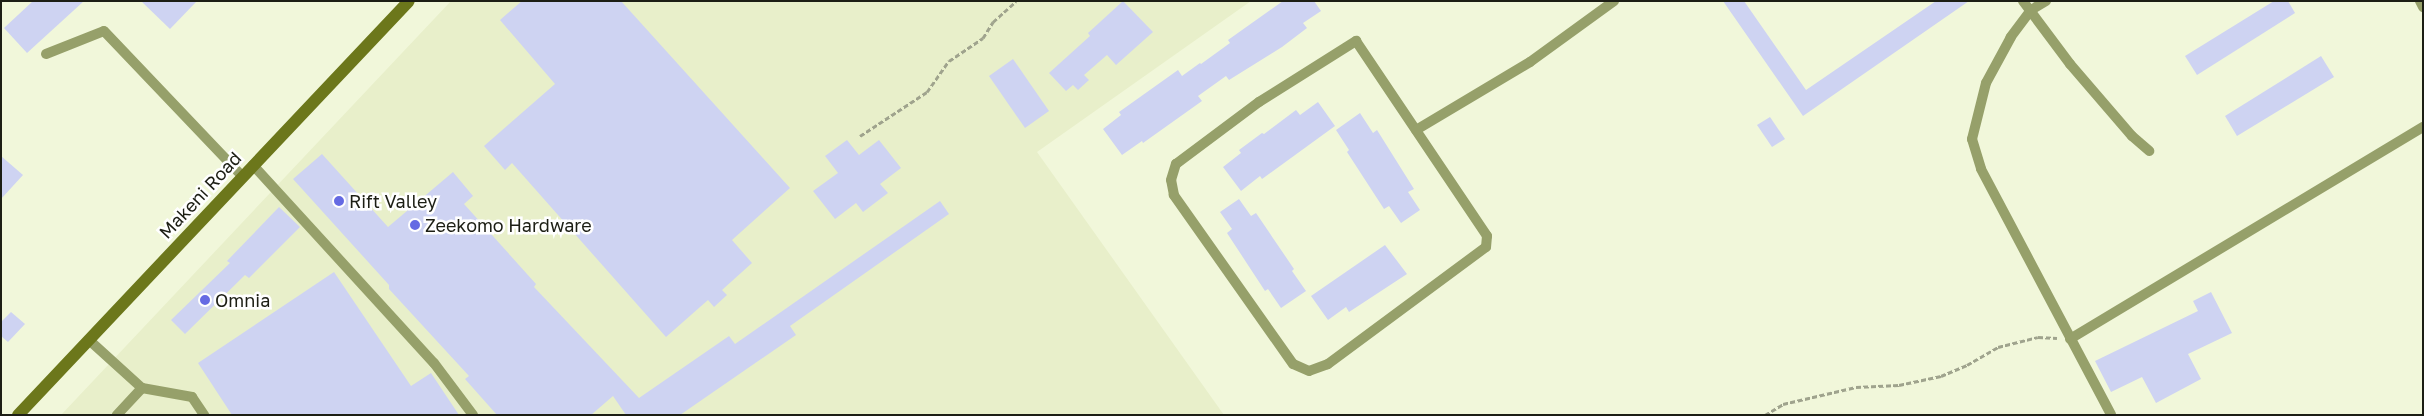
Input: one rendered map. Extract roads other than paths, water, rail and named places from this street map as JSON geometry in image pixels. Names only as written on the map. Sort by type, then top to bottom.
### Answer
[{"type":"main road","name":"Makeni Road","points":[[18,415],[252,165],[409,1]]},
{"type":"lane","points":[[1416,130],[1530,62],[1614,1]]},
{"type":"lane","points":[[2024,1],[2070,64],[2132,136],[2149,151]]},
{"type":"lane","points":[[2046,1],[2031,10],[2010,37],[1986,83],[1972,139],[1981,169],[2111,415]]},
{"type":"lane","points":[[2420,1],[2423,7]]},
{"type":"lane","points":[[46,54],[104,31],[242,176]]},
{"type":"lane","points":[[1356,41],[1416,130],[1488,236],[1486,247],[1328,364],[1309,371],[1293,364],[1174,195],[1171,180],[1176,164],[1258,102],[1356,41]]},
{"type":"lane","points":[[2070,339],[2423,127]]},
{"type":"lane","points":[[252,165],[434,363],[473,415]]},
{"type":"lane","points":[[89,340],[142,388],[192,397],[204,415]]},
{"type":"lane","points":[[117,415],[142,388]]},
{"type":"place","name":"Rift Valley","points":[[339,201]]},
{"type":"place","name":"Zeekomo Hardware","points":[[415,225]]},
{"type":"place","name":"Omnia","points":[[205,300]]}]
